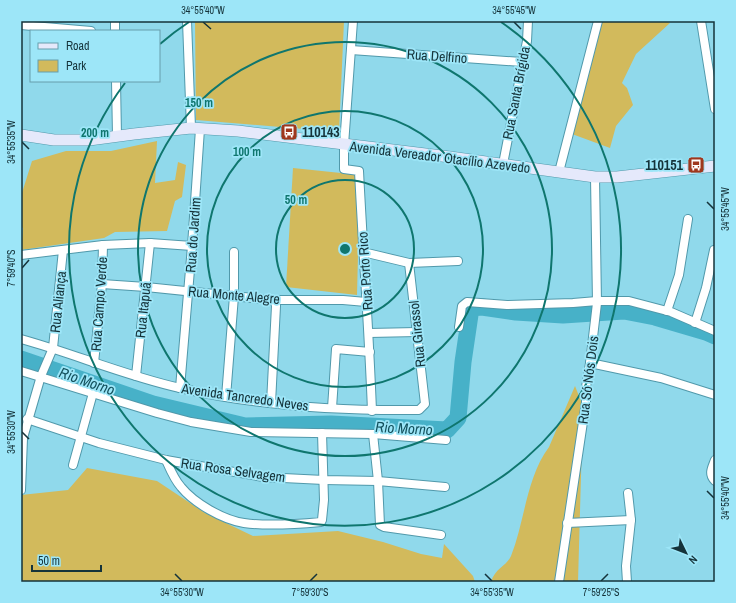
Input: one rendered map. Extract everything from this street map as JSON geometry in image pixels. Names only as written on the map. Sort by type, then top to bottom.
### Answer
[{"type":"main road","name":"Avenida Vereador Otacílio Azevedo","points":[[21,135],[54,140],[88,140],[195,129],[238,131],[329,141],[344,145],[503,164],[595,177],[624,176],[715,166]]},
{"type":"street","name":"Rua do Jardim","points":[[180,388],[192,246],[195,129],[187,21]]},
{"type":"street","points":[[344,145],[353,21]]},
{"type":"street","name":"Rua Santa Brígida","points":[[503,164],[527,41],[528,21]]},
{"type":"street","points":[[559,172],[598,21]]},
{"type":"street","points":[[701,21],[715,109]]},
{"type":"street","points":[[21,25],[79,30]]},
{"type":"street","name":"Rua Delfino","points":[[352,50],[522,62]]},
{"type":"street","points":[[116,82],[117,136]]},
{"type":"street","name":"Rua Porto Rico","points":[[344,145],[344,169],[359,171],[369,333],[372,411]]},
{"type":"street","name":"Rua Só Nós Dois","points":[[559,582],[596,318],[595,177]]},
{"type":"street","points":[[667,311],[679,275],[688,218]]},
{"type":"street","points":[[21,255],[103,244],[150,243],[192,246]]},
{"type":"street","name":"Rua Itapuã","points":[[136,376],[150,243]]},
{"type":"street","name":"Rua Campo Verde","points":[[94,363],[102,284],[103,244]]},
{"type":"street","name":"Rua Aliança","points":[[21,490],[23,438],[27,419],[51,351],[63,250]]},
{"type":"street","points":[[695,323],[706,288],[714,250]]},
{"type":"street","points":[[226,397],[234,296],[234,252]]},
{"type":"street","points":[[363,252],[410,263],[458,261]]},
{"type":"street","name":"Rua Girassol","points":[[410,263],[425,404]]},
{"type":"street","name":"Rua Monte Alegre","points":[[102,284],[272,300],[343,300],[366,302]]},
{"type":"street","points":[[271,403],[276,306],[275,302],[272,300]]},
{"type":"street","points":[[459,327],[462,306],[467,302],[528,304],[629,301],[667,311],[715,331]]},
{"type":"street","points":[[369,333],[417,332]]},
{"type":"street","name":"Avenida Tancredo Neves","points":[[21,339],[51,351],[136,376],[180,388],[226,397],[271,403],[372,411],[418,410],[425,404]]},
{"type":"street","points":[[332,408],[336,349],[370,352]]},
{"type":"street","points":[[590,363],[661,378],[715,395]]},
{"type":"street","name":"Avenida Tancredo Neves","points":[[21,371],[157,414],[225,428],[251,432],[373,434],[446,440]]},
{"type":"street","points":[[73,465],[93,393]]},
{"type":"street","name":"Rua Rosa Selvagem","points":[[27,419],[99,443],[166,460],[263,477],[378,481],[445,486]]},
{"type":"street","points":[[166,460],[181,488],[194,500],[229,519],[244,523],[270,524],[321,522],[324,500],[322,433]]},
{"type":"street","points":[[373,434],[378,481],[380,525],[384,527],[441,535]]},
{"type":"street","points":[[715,460],[711,475],[715,481]]},
{"type":"street","points":[[627,582],[626,566],[631,520],[628,493]]},
{"type":"street","points":[[568,523],[631,520]]},
{"type":"green space","points":[[195,21],[344,21],[339,132],[196,120]]},
{"type":"green space","points":[[601,21],[664,21],[670,23],[636,54],[622,83],[627,88],[633,105],[616,126],[610,148],[572,134]]},
{"type":"green space","points":[[157,141],[155,183],[175,180],[178,162],[186,165],[182,197],[175,201],[167,231],[115,232],[104,238],[21,250],[23,228],[21,227],[21,196],[32,161],[66,151],[111,151]]},
{"type":"green space","points":[[293,168],[360,175],[357,295],[286,287]]},
{"type":"green space","points":[[575,386],[583,406],[578,582],[491,582],[495,573],[511,556],[516,543],[535,472],[549,447]]},
{"type":"green space","points":[[87,468],[157,481],[205,513],[253,536],[338,531],[383,542],[421,554],[442,558],[444,544],[473,576],[475,582],[21,582],[21,495],[68,490]]},
{"type":"waterway","name":"Rio Morno","points":[[21,359],[153,404],[245,426],[331,424],[447,430],[458,418],[463,362],[471,308],[482,307],[516,312],[563,315],[624,311],[655,317],[715,336]]},
{"type":"place","name":"110143","points":[[289,132]]},
{"type":"place","name":"110151","points":[[696,165]]}]
